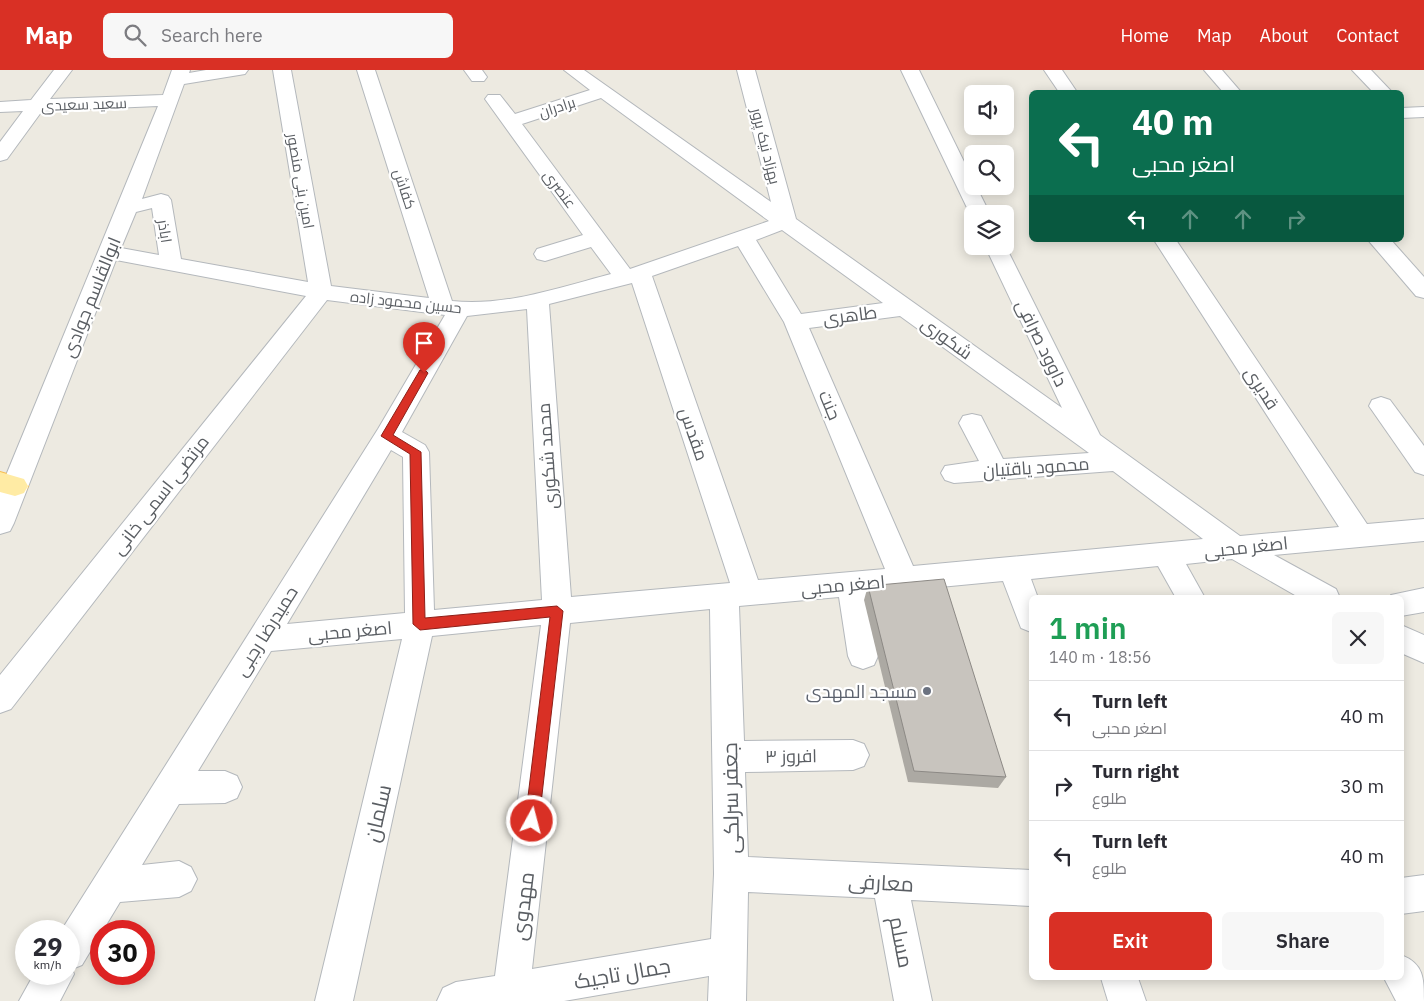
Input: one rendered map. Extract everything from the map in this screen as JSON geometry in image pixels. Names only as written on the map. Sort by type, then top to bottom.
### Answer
[{"type":"street","points":[[0,155],[63,70]]},
{"type":"street","points":[[175,83],[239,70]]},
{"type":"street","name":"امین بنی منصور","points":[[282,70],[321,292]]},
{"type":"street","name":"کفاش","points":[[366,70],[452,308]]},
{"type":"street","name":"شکوری","points":[[573,70],[1089,440],[1234,548],[1320,595]]},
{"type":"street","name":"بهزاد نیک پرور","points":[[746,70],[786,222]]},
{"type":"street","points":[[910,70],[976,205]]},
{"type":"street","points":[[1053,70],[1067,90]]},
{"type":"street","points":[[1213,70],[1230,90]]},
{"type":"street","points":[[1361,70],[1381,90]]},
{"type":"street","name":"سعید سعیدی","points":[[0,107],[36,106],[175,83]]},
{"type":"street","name":"ابوالقاسم جوادی","points":[[0,523],[7,484],[128,208],[175,83]]},
{"type":"street","name":"برادران","points":[[510,122],[603,92]]},
{"type":"street","name":"عنصری","points":[[494,99],[596,238],[633,276]]},
{"type":"street","points":[[1404,113],[1424,112]]},
{"type":"street","name":"اباذر","points":[[128,208],[161,200],[171,265]]},
{"type":"street","name":"حسین محمود زاده","points":[[108,252],[321,292],[452,308],[495,307],[538,300],[633,276],[786,222]]},
{"type":"street","points":[[545,254],[596,238]]},
{"type":"street","name":"جنت","points":[[744,238],[795,322],[904,579]]},
{"type":"street","name":"قدیری","points":[[1166,242],[1360,536]]},
{"type":"street","points":[[1381,242],[1424,291]]},
{"type":"street","name":"داوود صرافی","points":[[999,255],[1089,440]]},
{"type":"street","name":"مقدس","points":[[633,276],[736,595]]},
{"type":"street","name":"مرتضی اسمی خانی","points":[[0,698],[321,292]]},
{"type":"street","name":"محمد شکوری","points":[[538,300],[557,611]]},
{"type":"street","name":"حمیدرضا رجبی","points":[[80,934],[387,436],[452,308]]},
{"type":"street","name":"طاهری","points":[[795,322],[905,308]]},
{"type":"street","points":[[1381,406],[1424,465]]},
{"type":"street","points":[[972,423],[996,470]]},
{"type":"street","name":"سلمان","points":[[334,1001],[420,624],[416,452],[387,436]]},
{"type":"street","name":"محمود یاقتیان","points":[[954,473],[1117,461]]},
{"type":"street","name":"اصغر محبی","points":[[261,639],[1013,568],[1167,556],[1424,530]]},
{"type":"street","points":[[1167,556],[1189,595]]},
{"type":"street","points":[[1013,568],[1029,613]]},
{"type":"street","points":[[851,584],[863,656]]},
{"type":"street","name":"جعفر سرلکی","points":[[727,1001],[731,874],[730,757],[736,595]]},
{"type":"street","points":[[1404,603],[1424,600]]},
{"type":"street","name":"مهدوی","points":[[512,992],[557,611]]},
{"type":"street","points":[[1404,640],[1424,650]]},
{"type":"street","name":"افروز ۳","points":[[730,757],[853,755]]},
{"type":"street","points":[[170,788],[225,787]]},
{"type":"street","name":"معارفی","points":[[731,874],[1029,888]]},
{"type":"street","points":[[110,885],[179,879]]},
{"type":"street","name":"مسلم","points":[[890,882],[914,1001]]},
{"type":"street","points":[[1404,896],[1424,893]]},
{"type":"street","name":"جمال تاجیک","points":[[456,1001],[729,954]]},
{"type":"street","points":[[1404,979],[1416,1001]]},
{"type":"street","points":[[1121,980],[1127,1001]]},
{"type":"street","points":[[38,1001],[48,985]]},
{"type":"building","name":"مسجد المهدی","points":[[944,579],[1006,777],[914,771],[868,586]]},
{"type":"place","name":"مسجد المهدی","points":[[927,691]]},
{"type":"route","points":[[424,373],[387,436],[416,452],[420,624],[557,611],[532,821]]}]
